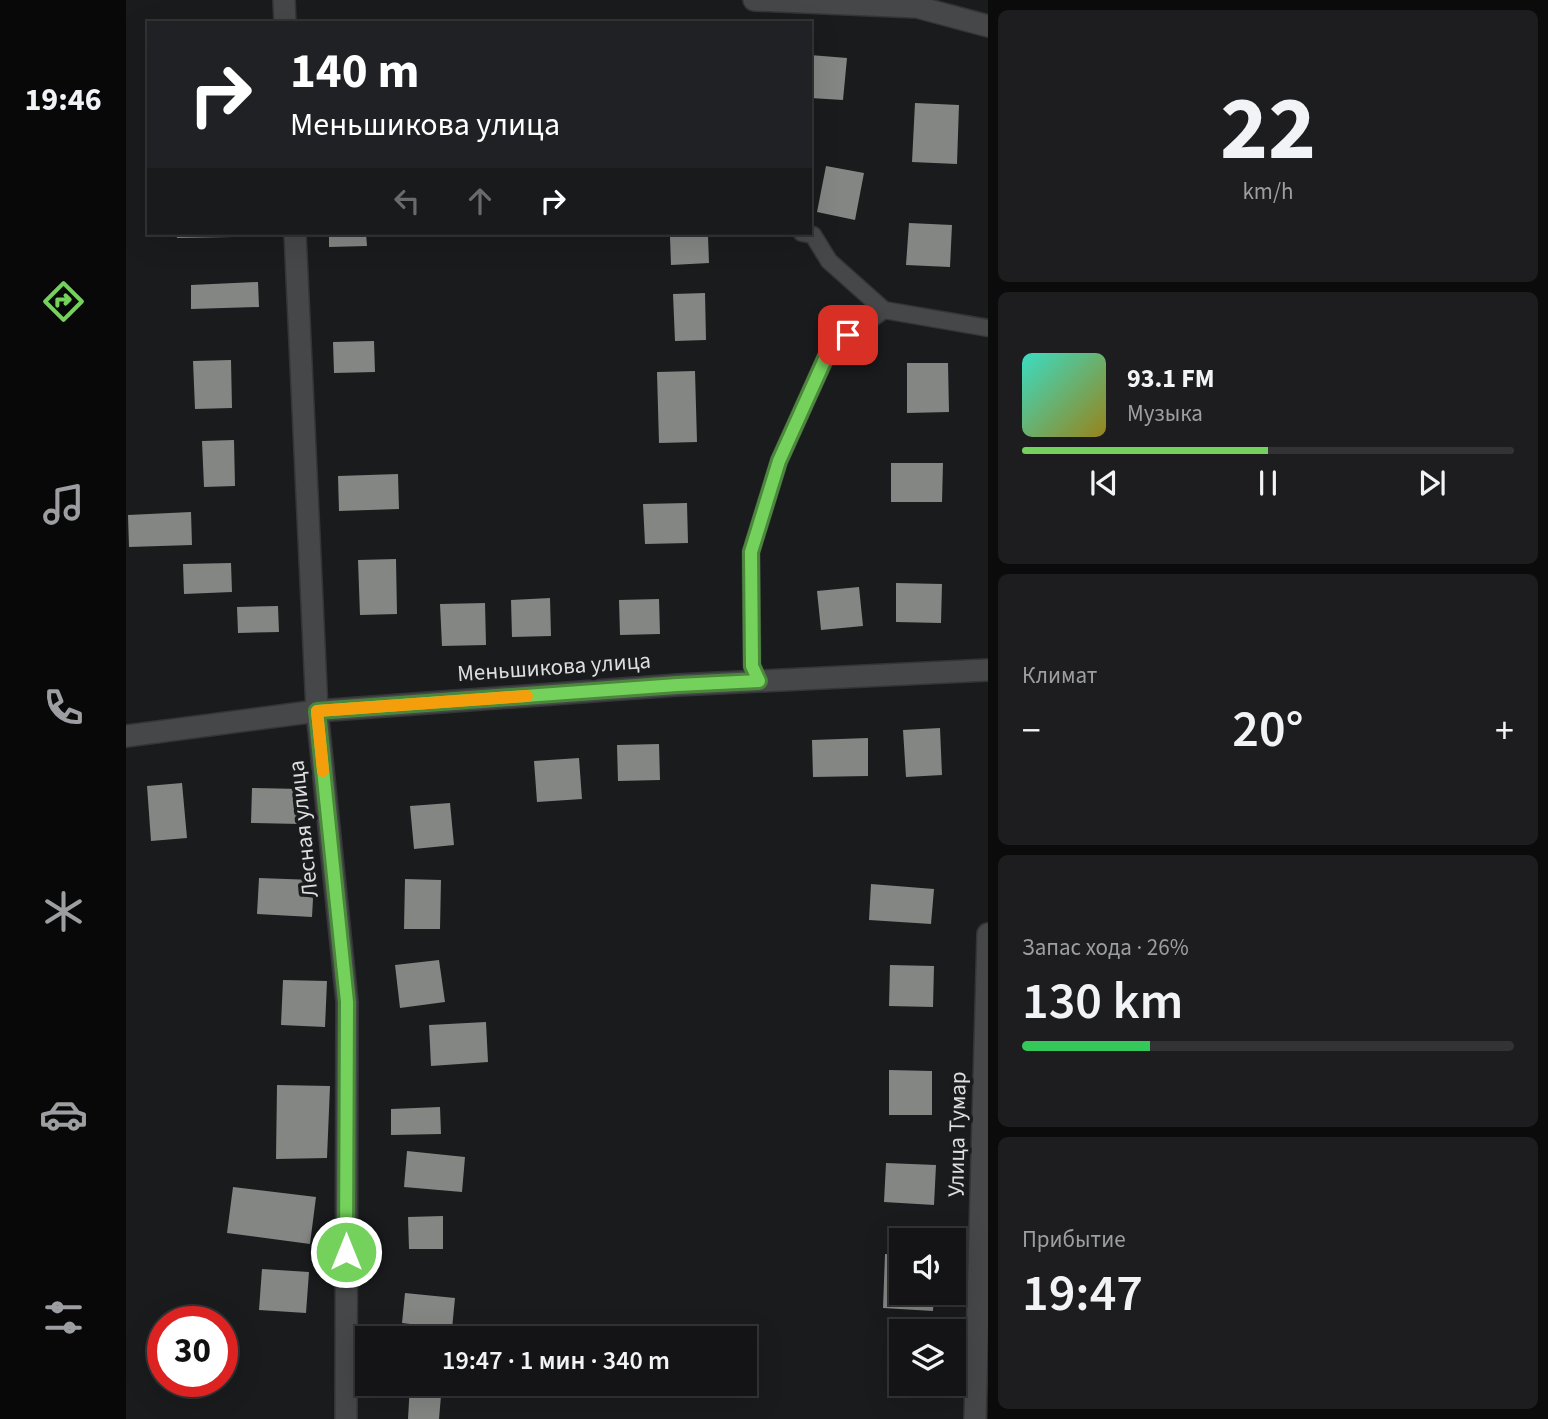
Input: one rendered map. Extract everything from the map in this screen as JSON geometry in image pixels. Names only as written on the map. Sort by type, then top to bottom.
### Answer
[{"type":"street","points":[[284,0],[285,21]]},
{"type":"street","points":[[754,0],[917,7],[988,26]]},
{"type":"street","name":"Лесная улица","points":[[295,235],[317,711],[347,1002],[346,1419]]},
{"type":"street","name":"Меньшикова улица","points":[[126,736],[317,711],[677,685],[988,670]]},
{"type":"street","name":"Улица Тумар","points":[[975,1419],[988,934]]},
{"type":"lane","points":[[812,235],[829,261],[884,310],[988,328]]},
{"type":"lane","points":[[759,681],[752,666],[751,552],[779,461],[830,348],[884,310]]},
{"type":"building","points":[[812,55],[847,58],[843,100],[812,98]]},
{"type":"building","points":[[915,103],[959,105],[957,164],[912,162]]},
{"type":"building","points":[[826,166],[864,173],[855,220],[817,212]]},
{"type":"building","points":[[909,223],[952,225],[950,267],[906,265]]},
{"type":"building","points":[[176,235],[233,235],[233,237],[177,238]]},
{"type":"building","points":[[329,235],[366,235],[367,246],[329,247]]},
{"type":"building","points":[[708,236],[709,263],[671,265],[670,237]]},
{"type":"building","points":[[258,282],[259,307],[191,309],[191,285]]},
{"type":"building","points":[[705,293],[706,340],[675,341],[673,294]]},
{"type":"building","points":[[374,341],[375,372],[334,373],[333,342]]},
{"type":"building","points":[[231,360],[232,408],[195,409],[193,361]]},
{"type":"building","points":[[907,363],[948,363],[949,412],[907,413]]},
{"type":"building","points":[[695,371],[697,442],[659,443],[657,372]]},
{"type":"building","points":[[234,440],[235,486],[204,487],[202,441]]},
{"type":"building","points":[[891,463],[943,463],[942,502],[891,502]]},
{"type":"building","points":[[398,474],[399,509],[339,511],[338,476]]},
{"type":"building","points":[[687,503],[688,543],[645,544],[643,504]]},
{"type":"building","points":[[191,512],[192,545],[129,547],[128,515]]},
{"type":"building","points":[[396,559],[397,614],[360,615],[358,560]]},
{"type":"building","points":[[231,563],[232,592],[184,594],[183,564]]},
{"type":"building","points":[[896,583],[942,584],[941,623],[896,622]]},
{"type":"building","points":[[859,587],[863,626],[821,630],[817,591]]},
{"type":"building","points":[[550,598],[551,636],[512,637],[511,600]]},
{"type":"building","points":[[659,599],[660,634],[620,635],[619,600]]},
{"type":"building","points":[[485,603],[486,645],[442,646],[440,604]]},
{"type":"building","points":[[278,606],[279,632],[238,633],[237,607]]},
{"type":"building","points":[[940,728],[942,775],[906,777],[903,730]]},
{"type":"building","points":[[868,738],[868,776],[813,777],[812,740]]},
{"type":"building","points":[[659,744],[660,780],[618,781],[617,745]]},
{"type":"building","points":[[579,758],[582,799],[537,802],[534,761]]},
{"type":"building","points":[[182,783],[187,838],[151,841],[147,786]]},
{"type":"building","points":[[252,788],[301,789],[300,824],[251,823]]},
{"type":"building","points":[[450,803],[454,845],[414,849],[410,806]]},
{"type":"building","points":[[259,878],[314,880],[312,917],[257,914]]},
{"type":"building","points":[[405,879],[441,880],[440,929],[404,929]]},
{"type":"building","points":[[871,884],[934,889],[931,924],[869,920]]},
{"type":"building","points":[[439,960],[445,1002],[400,1008],[395,965]]},
{"type":"building","points":[[890,965],[934,966],[933,1007],[889,1006]]},
{"type":"building","points":[[283,980],[327,981],[325,1027],[281,1025]]},
{"type":"building","points":[[486,1022],[488,1062],[431,1066],[429,1025]]},
{"type":"building","points":[[889,1070],[932,1071],[932,1115],[889,1115]]},
{"type":"building","points":[[277,1085],[330,1086],[327,1158],[276,1159]]},
{"type":"building","points":[[440,1107],[441,1134],[391,1135],[391,1109]]},
{"type":"building","points":[[407,1151],[465,1157],[462,1192],[404,1187]]},
{"type":"building","points":[[886,1163],[936,1165],[934,1205],[884,1202]]},
{"type":"building","points":[[233,1187],[316,1197],[310,1244],[227,1233]]},
{"type":"building","points":[[443,1216],[443,1249],[409,1249],[408,1217]]},
{"type":"building","points":[[885,1254],[889,1254],[889,1305],[933,1305],[933,1311],[883,1308]]},
{"type":"building","points":[[262,1269],[309,1272],[306,1313],[259,1310]]},
{"type":"building","points":[[405,1293],[455,1298],[452,1326],[402,1323]]},
{"type":"building","points":[[409,1396],[441,1396],[439,1419],[408,1419]]},
{"type":"slow traffic","points":[[323,771],[317,711],[527,696]]},
{"type":"route","points":[[346,1252],[347,1002],[317,711],[759,681],[752,666],[751,552],[779,461],[830,348],[848,335]]}]
